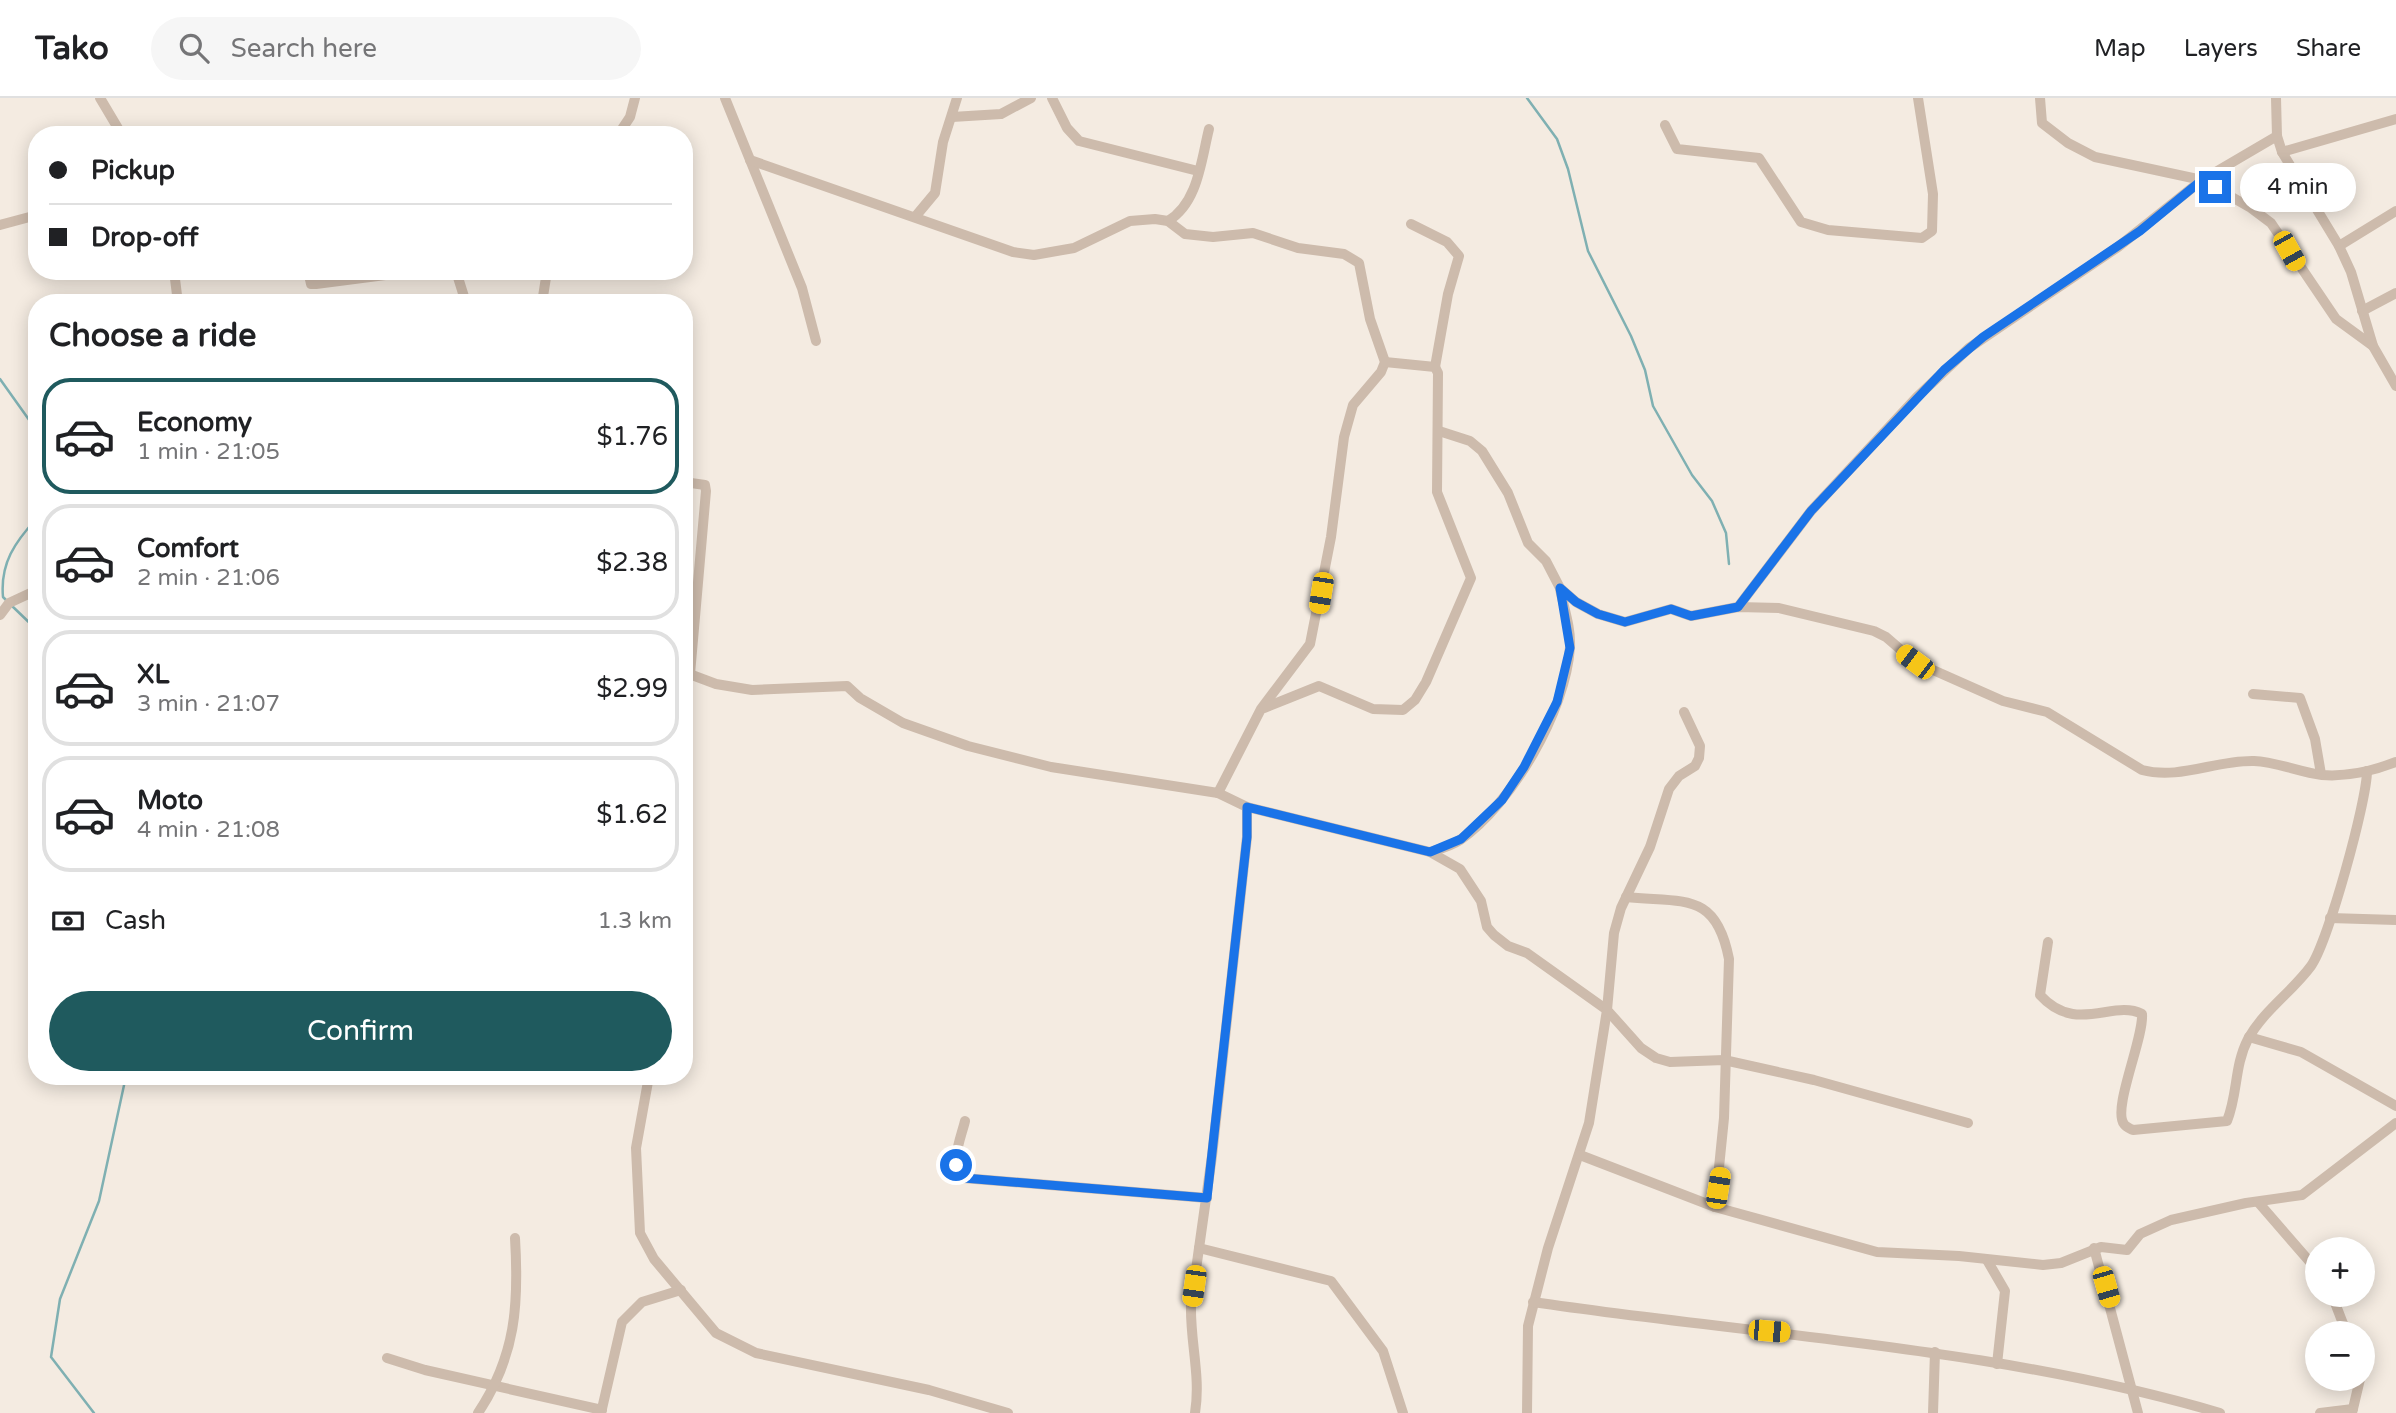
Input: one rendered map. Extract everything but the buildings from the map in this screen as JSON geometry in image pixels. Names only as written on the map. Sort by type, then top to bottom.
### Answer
[{"type":"street","points":[[100,98],[117,126]]},
{"type":"street","points":[[624,126],[631,117],[635,98]]},
{"type":"street","points":[[725,98],[802,288],[816,341]]},
{"type":"street","points":[[915,217],[934,193],[943,142],[957,98]]},
{"type":"street","points":[[953,117],[1001,114],[1031,98]]},
{"type":"street","points":[[1052,98],[1067,128],[1079,141],[1136,158],[1198,171]]},
{"type":"street","points":[[1665,125],[1673,144],[1681,150],[1759,158],[1795,215],[1810,227],[1886,237],[1922,238],[1932,231],[1934,207],[1918,98]]},
{"type":"street","points":[[2040,98],[2042,123],[2086,153],[2202,180],[2271,223],[2336,319],[2373,346]]},
{"type":"street","points":[[2276,98],[2277,136],[2282,152],[2339,246],[2351,272],[2373,346],[2396,386]]},
{"type":"street","points":[[2282,152],[2396,119]]},
{"type":"street","points":[[1168,221],[1186,207],[1209,129]]},
{"type":"street","points":[[1738,607],[1811,511],[1944,370],[1983,337],[2140,231],[2202,180],[2277,136]]},
{"type":"street","points":[[750,160],[1013,252],[1034,255],[1074,248],[1130,221],[1168,221],[1185,234],[1213,237],[1253,233],[1298,248],[1353,257],[1363,271],[1370,319],[1385,362],[1381,372],[1353,405],[1344,437],[1331,537],[1310,644],[1261,709],[1218,793]]},
{"type":"street","points":[[2339,246],[2396,211]]},
{"type":"street","points":[[0,225],[28,217]]},
{"type":"street","points":[[1261,709],[1319,685],[1373,709],[1388,712],[1403,710],[1415,700],[1471,578],[1437,492],[1439,431],[1438,373],[1435,367],[1448,294],[1459,256],[1447,242],[1411,225]]},
{"type":"street","points":[[310,280],[311,284],[316,284],[347,280]]},
{"type":"street","points":[[2362,311],[2396,293]]},
{"type":"street","points":[[1385,362],[1435,367]]},
{"type":"street","points":[[1430,852],[1454,844],[1483,821],[1514,782],[1557,702],[1570,648],[1560,588],[1546,561],[1528,543],[1493,464],[1470,441],[1439,431]]},
{"type":"street","points":[[693,483],[705,485],[706,491],[693,616]]},
{"type":"street","points":[[1560,588],[1576,602],[1598,614],[1625,622],[1671,609],[1691,616],[1738,607],[1779,608],[1874,631],[1886,637],[1915,662],[2003,701],[2047,712],[2142,770],[2172,775],[2211,765],[2253,761],[2321,775],[2344,775],[2396,762]]},
{"type":"street","points":[[0,615],[9,603],[28,594]]},
{"type":"street","points":[[693,675],[716,684],[752,690],[847,686],[866,702],[903,723],[968,746],[1051,767],[1218,793],[1247,807],[1430,852],[1460,869],[1481,901],[1487,927],[1494,935],[1508,946],[1527,953],[1607,1010],[1641,1048],[1656,1058],[1670,1062],[1724,1060],[1814,1080],[1968,1123]]},
{"type":"street","points":[[2253,694],[2300,698],[2315,739],[2321,775]]},
{"type":"street","points":[[1527,1413],[1528,1326],[1533,1302],[1589,1123],[1607,1010],[1614,933],[1626,897],[1650,847],[1669,789],[1679,776],[1695,766],[1699,758],[1700,746],[1684,712]]},
{"type":"street","points":[[2048,942],[2040,995],[2045,1001],[2083,1017],[2120,1011],[2142,1014],[2121,1116],[2124,1125],[2133,1130],[2227,1121],[2237,1061],[2249,1037],[2262,1018],[2311,966],[2325,939],[2362,807],[2367,771]]},
{"type":"street","points":[[1195,1413],[1199,1386],[1190,1326],[1247,837],[1247,807]]},
{"type":"street","points":[[1626,897],[1691,904],[1708,910],[1718,922],[1729,959],[1724,1118],[1715,1207]]},
{"type":"street","points":[[2330,918],[2396,920]]},
{"type":"street","points":[[2249,1037],[2301,1052],[2396,1106]]},
{"type":"street","points":[[647,1085],[636,1148],[640,1233],[654,1259],[716,1333],[756,1353],[929,1390],[1008,1413]]},
{"type":"street","points":[[965,1121],[956,1157],[958,1172],[964,1178],[1207,1198]]},
{"type":"street","points":[[1580,1155],[1715,1207],[1877,1252],[1959,1256],[2043,1265],[2061,1263],[2094,1248],[2127,1250],[2140,1234],[2171,1220],[2302,1195],[2396,1124]]},
{"type":"street","points":[[2258,1202],[2305,1256]]},
{"type":"street","points":[[478,1413],[496,1386],[516,1315],[515,1238]]},
{"type":"street","points":[[1199,1248],[1331,1281],[1382,1351],[1404,1413]]},
{"type":"street","points":[[2094,1248],[2138,1413]]},
{"type":"street","points":[[1987,1260],[2005,1291],[1997,1364]]},
{"type":"street","points":[[387,1358],[601,1412],[622,1322],[642,1302],[681,1290]]},
{"type":"street","points":[[1533,1302],[1667,1322],[1821,1336],[1935,1352],[2133,1388],[2220,1413]]},
{"type":"street","points":[[1933,1413],[1935,1352]]},
{"type":"street","points":[[2320,1413],[2352,1411],[2357,1391]]},
{"type":"waterway","points":[[1527,98],[1557,139],[1568,169],[1588,251],[1631,336],[1645,370],[1653,406],[1692,475],[1712,501],[1726,533],[1729,564]]},
{"type":"waterway","points":[[0,379],[28,418]]},
{"type":"waterway","points":[[7,601],[3,597],[7,563],[28,529]]},
{"type":"waterway","points":[[11,605],[28,621]]},
{"type":"waterway","points":[[94,1413],[51,1357],[60,1299],[99,1201],[124,1085]]},
{"type":"route","points":[[956,1165],[964,1178],[1002,1178],[1207,1198],[1247,837],[1247,807],[1410,849],[1430,852],[1454,844],[1483,821],[1502,800],[1524,767],[1557,702],[1570,648],[1560,588],[1576,602],[1598,614],[1625,622],[1671,609],[1691,616],[1738,607],[1761,573],[1811,511],[1944,370],[1969,348],[2018,313],[2140,231],[2202,180],[2215,187]]}]
